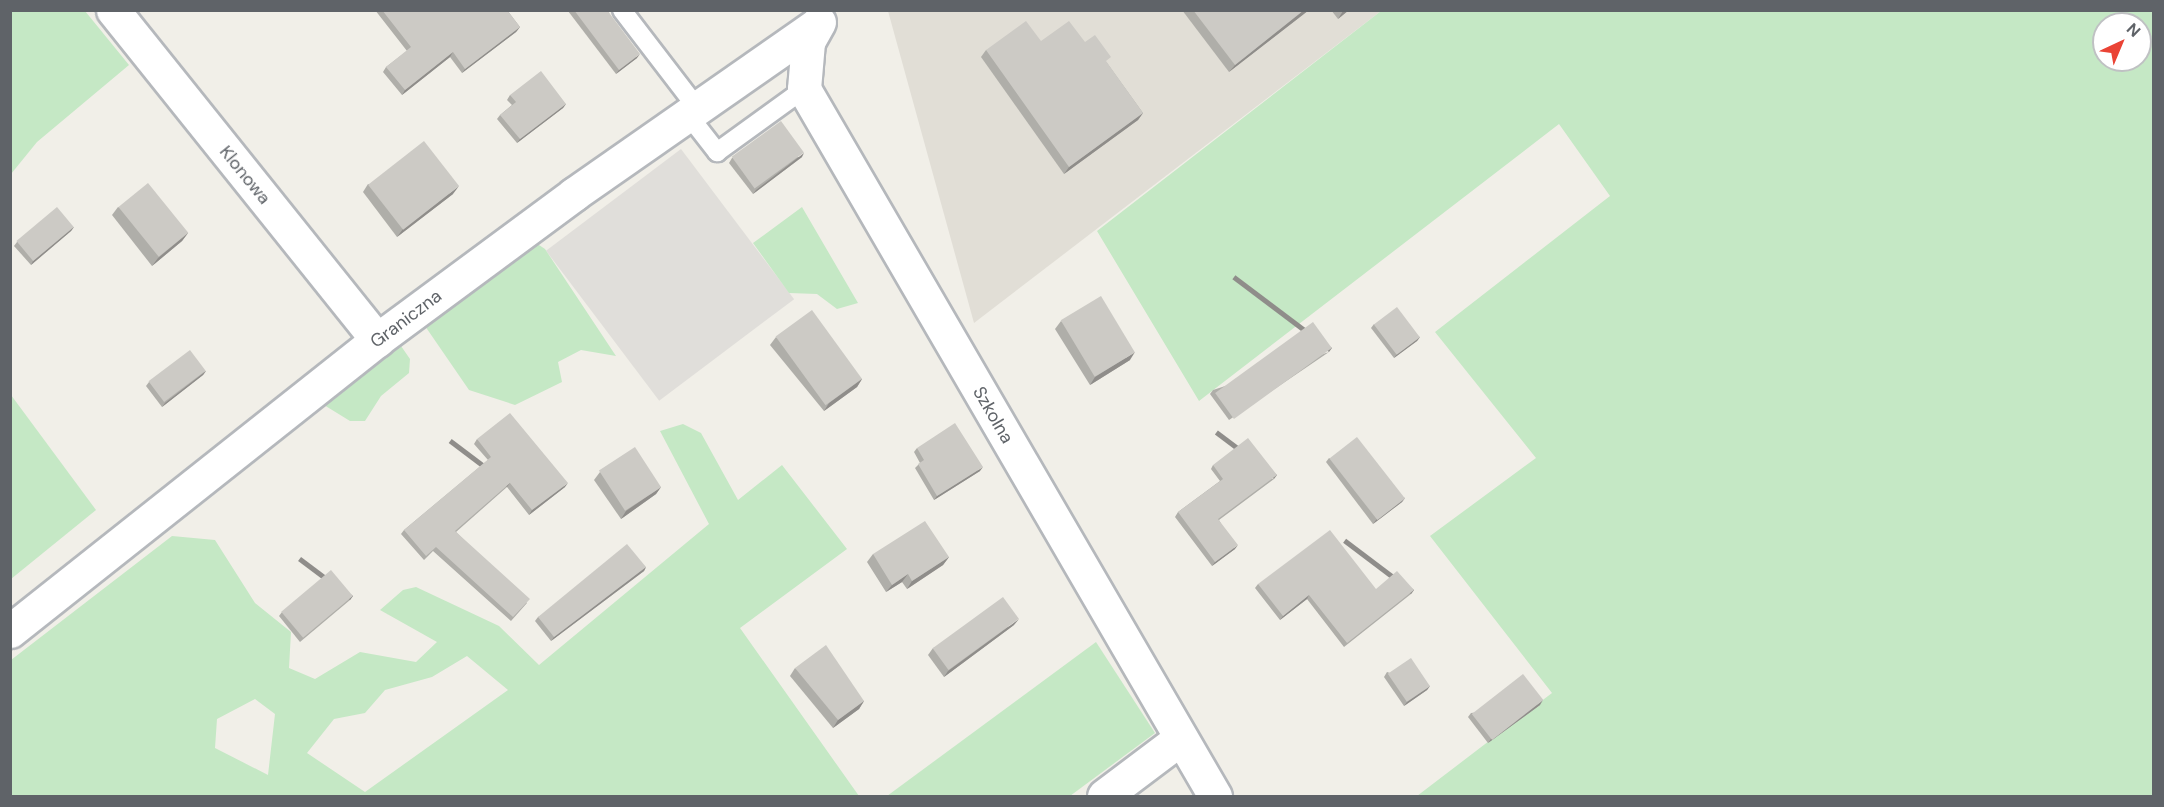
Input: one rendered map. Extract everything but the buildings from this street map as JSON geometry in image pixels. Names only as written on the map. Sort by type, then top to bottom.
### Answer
[{"type":"street","name":"Klonowa","points":[[113,10],[377,340]]},
{"type":"street","name":"Graniczna","points":[[10,631],[377,340],[823,18]]},
{"type":"street","points":[[804,89],[804,60],[823,18]]},
{"type":"street","name":"Szkolna","points":[[804,89],[1215,796]]},
{"type":"street","points":[[1104,796],[1181,738]]},
{"type":"lane","points":[[622,10],[717,152],[804,89]]},
{"type":"shaded area","points":[[888,11],[1381,11],[974,323]]},
{"type":"shaded area","points":[[681,149],[794,299],[659,401],[546,251]]},
{"type":"green space","points":[[11,10],[85,11],[129,65],[37,142],[11,174]]},
{"type":"green space","points":[[1381,11],[2153,11],[2153,796],[1417,796],[1552,693],[1430,536],[1536,458],[1435,332],[1610,196],[1559,124],[1199,401],[1097,231]]},
{"type":"green space","points":[[802,207],[858,303],[837,309],[817,294],[789,293],[753,243]]},
{"type":"green space","points":[[533,241],[545,249],[616,356],[581,350],[558,362],[562,382],[515,405],[469,390],[425,326]]},
{"type":"green space","points":[[401,346],[410,359],[409,373],[381,396],[365,421],[350,421],[324,405]]},
{"type":"green space","points":[[10,396],[96,510],[11,579]]},
{"type":"green space","points":[[683,424],[701,433],[738,500],[782,465],[847,549],[740,628],[859,796],[11,796],[11,660],[172,536],[215,540],[255,603],[291,632],[289,668],[315,679],[360,652],[416,662],[437,642],[380,610],[403,590],[416,587],[499,626],[539,665],[709,524],[660,431]],"holes":[[[467,656],[508,690],[365,792],[307,753],[334,719],[365,713],[385,690],[432,677]],[[255,699],[275,714],[268,775],[215,748],[217,719]]]},
{"type":"green space","points":[[1096,642],[1155,733],[1070,796],[887,796]]}]
